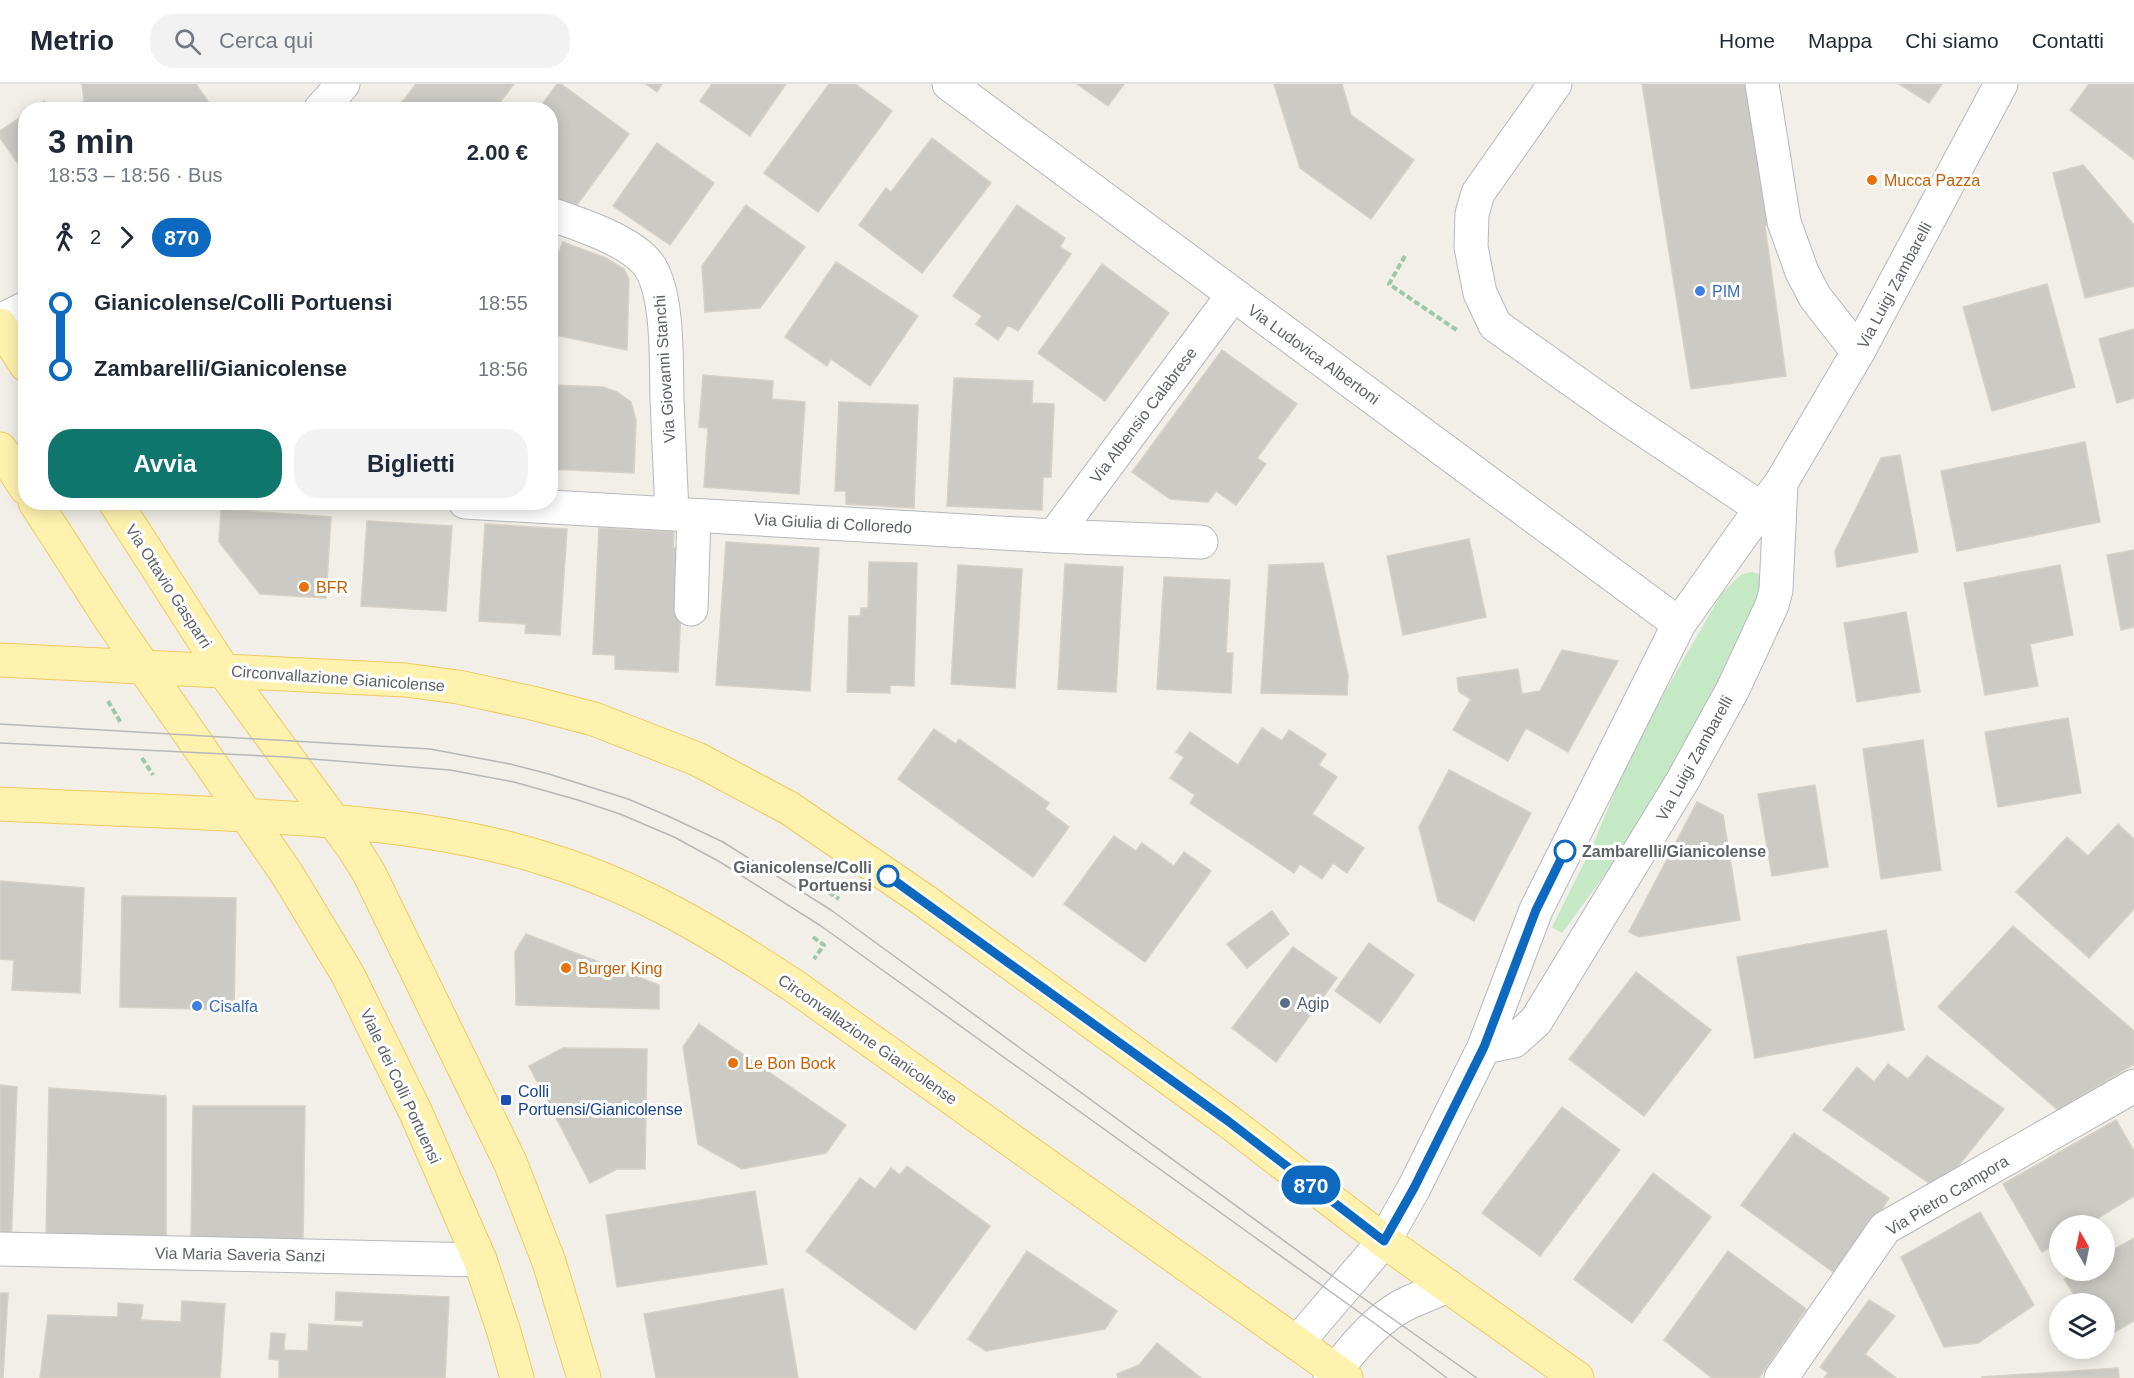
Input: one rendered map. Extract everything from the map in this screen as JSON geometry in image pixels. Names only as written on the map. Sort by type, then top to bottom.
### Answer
[{"type":"main road","points":[[0,323],[18,352]]},
{"type":"main road","points":[[0,449],[18,476]]},
{"type":"main road","points":[[40,510],[245,814]]},
{"type":"main road","name":"Via Ottavio Gasparri","points":[[120,510],[223,670]]},
{"type":"main road","name":"Circonvallazione Gianicolense","points":[[0,660],[405,680],[458,687],[594,719],[697,759],[789,808],[925,901],[1228,1121],[1384,1241],[1577,1378]]},
{"type":"main road","name":"Circonvallazione Gianicolense","points":[[223,670],[334,821]]},
{"type":"main road","name":"Circonvallazione Gianicolense","points":[[0,804],[245,814],[429,832],[491,844],[549,860],[611,882],[677,914],[725,941],[794,986],[1297,1343],[1337,1376]]},
{"type":"main road","name":"Viale dei Colli Portuensi","points":[[245,814],[307,904],[348,975],[416,1113],[480,1260],[517,1378]]},
{"type":"main road","points":[[334,821],[354,849],[382,898],[510,1162],[549,1262],[584,1378]]},
{"type":"street","points":[[327,102],[343,84]]},
{"type":"street","name":"Via Ludovica Albertoni","points":[[949,84],[1679,624]]},
{"type":"street","points":[[1555,84],[1478,193],[1472,214],[1471,247],[1480,293],[1495,325],[1620,414],[1754,518]]},
{"type":"street","points":[[1762,84],[1784,222],[1802,272],[1815,297],[1858,352]]},
{"type":"street","name":"Via Luigi Zambarelli","points":[[1297,1343],[1384,1241],[1414,1188],[1484,1047],[1536,910],[1679,624],[1781,483],[1858,352],[2001,84]]},
{"type":"street","name":"Via Giovanni Stanchi","points":[[558,217],[593,229],[633,250],[647,263],[657,281],[664,324],[691,609]]},
{"type":"street","name":"Via Albensio Calabrese","points":[[1054,536],[1233,294]]},
{"type":"street","points":[[0,323],[18,313]]},
{"type":"street","name":"Via Luigi Zambarelli","points":[[1484,1047],[1514,1041],[1536,1021],[1683,780],[1733,689],[1772,604],[1776,590],[1781,483]]},
{"type":"street","name":"Via Giulia di Colloredo","points":[[558,508],[1054,536],[1201,542]]},
{"type":"street","name":"Via Pietro Campora","points":[[1781,1378],[1885,1228],[2134,1086]]},
{"type":"street","name":"Via Maria Saveria Sanzi","points":[[0,1249],[480,1260]]},
{"type":"street","points":[[1337,1376],[1359,1342],[1389,1314],[1418,1298],[1448,1286]]},
{"type":"path","points":[[104,695],[121,723]]},
{"type":"path","points":[[836,872],[824,889],[839,899]]},
{"type":"path","points":[[812,962],[824,945],[813,937]]},
{"type":"green space","points":[[1752,572],[1759,574],[1763,580],[1763,596],[1664,794],[1562,933],[1552,927],[1593,845],[1639,732],[1722,593],[1742,574]]},
{"type":"building","points":[[82,84],[196,84],[208,102],[83,102]]},
{"type":"building","points":[[416,84],[514,84],[500,102],[402,102]]},
{"type":"building","points":[[557,84],[561,84],[629,134],[574,209],[558,198],[558,102],[544,102]]},
{"type":"building","points":[[646,84],[662,84],[657,92]]},
{"type":"building","points":[[712,84],[786,84],[750,136],[700,101]]},
{"type":"building","points":[[829,84],[855,84],[892,111],[818,212],[764,173]]},
{"type":"building","points":[[1077,84],[1124,84],[1108,106]]},
{"type":"building","points":[[1274,84],[1342,84],[1351,115],[1414,160],[1371,219],[1300,168]]},
{"type":"building","points":[[1642,84],[1749,84],[1771,223],[1765,226],[1786,376],[1691,389]]},
{"type":"building","points":[[1899,84],[1942,84],[1929,103]]},
{"type":"building","points":[[2089,84],[2134,84],[2134,159],[2070,110]]},
{"type":"building","points":[[18,119],[18,164],[0,138],[0,131]]},
{"type":"building","points":[[932,138],[991,183],[922,273],[859,225],[886,188],[891,192]]},
{"type":"building","points":[[657,143],[714,183],[670,245],[613,206]]},
{"type":"building","points":[[2083,165],[2134,225],[2134,286],[2085,298],[2053,173]]},
{"type":"building","points":[[746,205],[805,247],[760,308],[705,312],[702,266]]},
{"type":"building","points":[[1017,205],[1065,238],[1060,247],[1071,254],[1018,331],[1008,325],[998,340],[976,324],[982,316],[953,296]]},
{"type":"building","points":[[563,242],[606,258],[624,269],[629,279],[627,350],[558,336],[558,255]]},
{"type":"building","points":[[836,262],[918,316],[870,386],[831,359],[827,366],[785,337]]},
{"type":"building","points":[[1102,264],[1169,313],[1105,401],[1038,353]]},
{"type":"building","points":[[2047,284],[2075,387],[1992,411],[1963,307]]},
{"type":"building","points":[[2134,329],[2134,398],[2117,403],[2099,339]]},
{"type":"building","points":[[1222,350],[1297,404],[1257,458],[1266,464],[1236,505],[1216,491],[1208,502],[1170,499],[1132,472]]},
{"type":"building","points":[[703,375],[773,381],[772,399],[805,402],[799,494],[704,487],[708,428],[699,427]]},
{"type":"building","points":[[954,378],[1033,381],[1032,403],[1054,404],[1051,477],[1043,477],[1042,510],[947,506]]},
{"type":"building","points":[[558,385],[603,387],[617,392],[631,402],[636,420],[634,473],[558,469]]},
{"type":"building","points":[[839,402],[918,405],[914,508],[846,504],[846,491],[835,491]]},
{"type":"building","points":[[2085,442],[2100,522],[1957,551],[1941,471]]},
{"type":"building","points":[[1900,455],[1918,552],[1837,567],[1835,551],[1881,458]]},
{"type":"building","points":[[221,510],[331,517],[326,598],[260,594],[219,542]]},
{"type":"building","points":[[367,521],[452,526],[446,611],[361,606]]},
{"type":"building","points":[[485,524],[567,529],[560,635],[525,633],[526,624],[479,621]]},
{"type":"building","points":[[599,528],[674,532],[673,548],[684,548],[678,672],[615,669],[615,655],[593,654]]},
{"type":"building","points":[[1469,539],[1486,617],[1403,635],[1387,556]]},
{"type":"building","points":[[726,542],[819,548],[810,691],[716,685]]},
{"type":"building","points":[[2134,550],[2134,627],[2121,630],[2107,555]]},
{"type":"building","points":[[869,562],[917,563],[914,686],[890,685],[890,693],[847,692],[849,616],[860,616],[861,608],[868,608]]},
{"type":"building","points":[[1323,563],[1348,675],[1347,695],[1261,693],[1269,565]]},
{"type":"building","points":[[1065,564],[1123,567],[1116,692],[1058,689]]},
{"type":"building","points":[[958,565],[1022,569],[1015,688],[951,684]]},
{"type":"building","points":[[2060,565],[2073,635],[2030,644],[2038,686],[1985,695],[1964,583]]},
{"type":"building","points":[[1164,577],[1230,580],[1226,653],[1233,653],[1231,693],[1157,689]]},
{"type":"building","points":[[1906,612],[1920,692],[1857,702],[1844,623]]},
{"type":"building","points":[[1562,650],[1618,661],[1568,752],[1526,728],[1508,761],[1453,730],[1471,699],[1459,692],[1457,678],[1518,669],[1522,694],[1540,691]]},
{"type":"building","points":[[2068,718],[2081,793],[1998,807],[1985,732]]},
{"type":"building","points":[[1262,728],[1282,741],[1289,730],[1326,754],[1319,765],[1337,777],[1312,814],[1364,848],[1347,873],[1333,863],[1322,879],[1300,864],[1294,873],[1190,803],[1195,795],[1170,778],[1184,757],[1176,752],[1190,732],[1238,765]]},
{"type":"building","points":[[934,729],[956,744],[959,739],[1049,803],[1045,809],[1069,827],[1033,877],[898,779]]},
{"type":"building","points":[[1923,740],[1941,870],[1881,879],[1863,749]]},
{"type":"building","points":[[1449,770],[1531,813],[1474,921],[1438,901],[1419,827]]},
{"type":"building","points":[[1815,785],[1828,867],[1772,876],[1758,794]]},
{"type":"building","points":[[1697,802],[1723,815],[1740,920],[1639,937],[1629,932]]},
{"type":"building","points":[[2118,824],[2134,839],[2134,909],[2089,958],[2016,892],[2067,837],[2088,856]]},
{"type":"building","points":[[1114,836],[1136,851],[1142,843],[1174,866],[1184,852],[1211,871],[1145,962],[1064,904]]},
{"type":"building","points":[[0,881],[84,888],[80,993],[12,990],[14,960],[0,959]]},
{"type":"building","points":[[122,896],[236,898],[234,1010],[120,1007]]},
{"type":"building","points":[[1272,911],[1289,934],[1247,968],[1227,944]]},
{"type":"building","points":[[2013,926],[2134,1031],[2134,1064],[2058,1110],[1938,1007]]},
{"type":"building","points":[[1886,930],[1904,1030],[1755,1058],[1737,957]]},
{"type":"building","name":"Burger King","points":[[526,934],[659,985],[659,1009],[516,1005],[515,952]]},
{"type":"building","points":[[1369,943],[1414,975],[1380,1023],[1335,991]]},
{"type":"building","name":"Agip","points":[[1293,947],[1337,978],[1276,1062],[1232,1028]]},
{"type":"building","points":[[1636,972],[1711,1030],[1644,1116],[1569,1059]]},
{"type":"building","points":[[699,1024],[846,1125],[826,1153],[742,1169],[698,1144],[683,1047]]},
{"type":"building","points":[[563,1048],[647,1049],[645,1169],[617,1169],[590,1183],[529,1066]]},
{"type":"building","points":[[1927,1056],[2004,1109],[1939,1190],[1823,1110],[1857,1067],[1874,1082],[1888,1064],[1908,1079]]},
{"type":"building","points":[[0,1085],[17,1087],[11,1248],[0,1247]]},
{"type":"building","points":[[49,1088],[166,1096],[166,1245],[46,1240]]},
{"type":"building","points":[[193,1106],[305,1106],[303,1243],[191,1240]]},
{"type":"building","points":[[1562,1107],[1620,1150],[1540,1256],[1482,1213]]},
{"type":"building","points":[[2116,1120],[2134,1151],[2134,1196],[2103,1215],[2049,1215],[2049,1248],[2042,1252],[2003,1184]]},
{"type":"building","points":[[1794,1133],[1889,1198],[1840,1277],[1741,1205]]},
{"type":"building","points":[[907,1166],[990,1226],[915,1330],[806,1251],[860,1178],[875,1189],[891,1168],[900,1175]]},
{"type":"building","points":[[1653,1173],[1711,1217],[1632,1323],[1574,1279]]},
{"type":"building","points":[[755,1191],[767,1264],[617,1287],[606,1215]]},
{"type":"building","points":[[1980,1212],[2034,1305],[1978,1343],[1944,1347],[1901,1257]]},
{"type":"building","points":[[2134,1238],[2134,1321],[2115,1332],[2115,1293],[2073,1293],[2065,1281],[2115,1281],[2115,1249]]},
{"type":"building","points":[[1027,1251],[1117,1311],[1105,1329],[986,1351],[968,1339]]},
{"type":"building","points":[[1728,1251],[1806,1309],[1759,1378],[1712,1378],[1664,1340]]},
{"type":"building","points":[[783,1289],[798,1378],[656,1378],[644,1314]]},
{"type":"building","points":[[336,1292],[449,1297],[445,1378],[279,1378],[279,1360],[269,1359],[271,1333],[285,1334],[284,1350],[308,1351],[309,1324],[363,1327],[363,1321],[335,1320]]},
{"type":"building","points":[[0,1293],[8,1293],[3,1378],[0,1378]]},
{"type":"building","points":[[1869,1300],[1895,1316],[1865,1354],[1896,1378],[1824,1378],[1828,1373],[1820,1367]]},
{"type":"building","points":[[182,1301],[225,1304],[220,1378],[40,1378],[48,1315],[118,1317],[118,1303],[143,1305],[141,1320],[181,1322]]},
{"type":"building","points":[[1157,1343],[1201,1378],[1118,1378],[1117,1374],[1139,1365]]},
{"type":"building","points":[[2118,1368],[2119,1378],[1982,1378],[1982,1377]]},
{"type":"tram line","points":[[0,724],[430,749],[549,774],[628,799],[668,816],[723,842],[831,910],[1346,1286],[1477,1378]]},
{"type":"tram line","points":[[0,743],[287,757],[450,770],[514,782],[578,800],[620,814],[674,837],[720,862],[821,926],[1377,1325],[1447,1378]]},
{"type":"bus line","name":"870","points":[[888,876],[1228,1121],[1384,1241],[1414,1188],[1484,1047],[1522,943],[1565,851]]},
{"type":"place","name":"Mucca Pazza","points":[[1872,180]]},
{"type":"place","name":"PIM","points":[[1700,291]]},
{"type":"place","name":"BFR","points":[[304,587]]},
{"type":"place","name":"Zambarelli/Gianicolense","points":[[1565,851]]},
{"type":"place","name":"Gianicolense/Colli Portuensi","points":[[888,876]]},
{"type":"place","name":"Burger King","points":[[566,968]]},
{"type":"place","name":"Agip","points":[[1285,1003]]},
{"type":"place","name":"Cisalfa","points":[[197,1006]]},
{"type":"place","name":"Le Bon Bock","points":[[733,1063]]},
{"type":"place","name":"Colli Portuensi/Gianicolense","points":[[506,1100]]}]
